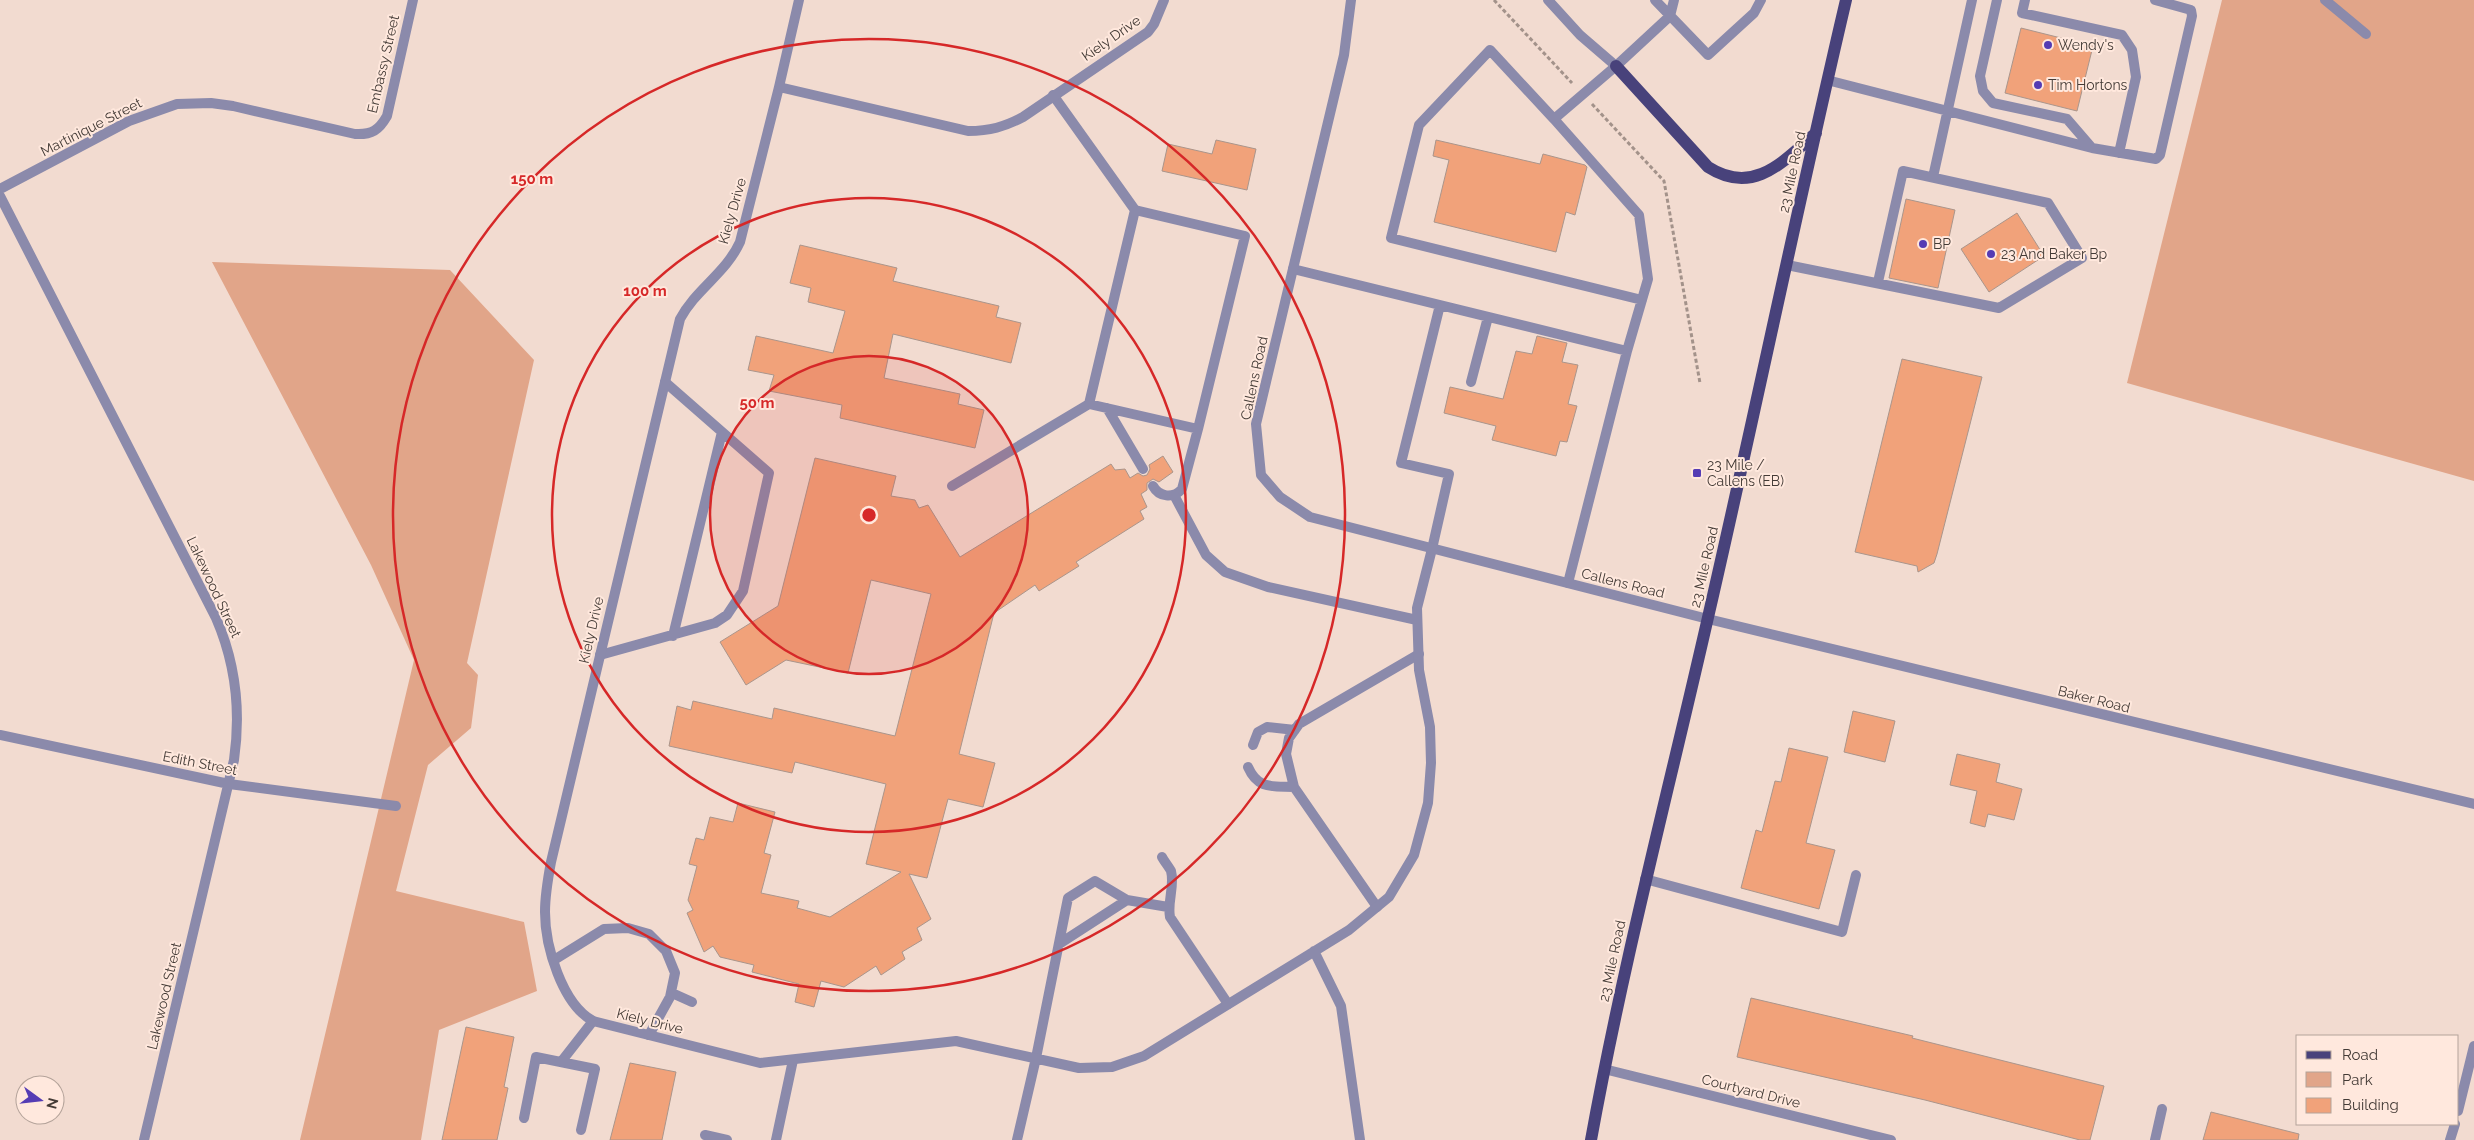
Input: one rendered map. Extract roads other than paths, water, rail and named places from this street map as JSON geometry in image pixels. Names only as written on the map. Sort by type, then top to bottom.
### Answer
[{"type":"main road","name":"23 Mile Road","points":[[1591,1140],[1645,879],[1708,619],[1846,0]]},
{"type":"main road","points":[[1616,66],[1708,167],[1729,177],[1749,178],[1764,173],[1780,164],[1816,133]]},
{"type":"street","name":"Embassy Street","points":[[375,131],[387,116],[412,0]]},
{"type":"street","name":"Kiely Drive","points":[[793,1060],[760,1064],[593,1021],[582,1015],[575,1007],[554,960],[545,928],[547,886],[680,319],[688,303],[721,273],[733,257],[740,242],[779,87],[798,0]]},
{"type":"street","name":"Kiely Drive","points":[[779,87],[968,131],[988,131],[1005,126],[1148,32],[1154,24],[1164,0]]},
{"type":"street","name":"Callens Road","points":[[1351,0],[1344,55],[1256,424],[1261,475],[1280,497],[1310,517],[1708,619]]},
{"type":"street","points":[[1548,0],[1586,41],[1616,66]]},
{"type":"street","points":[[1655,0],[1708,55],[1754,13],[1761,0]]},
{"type":"street","points":[[1554,119],[1616,66],[1670,16],[1674,0]]},
{"type":"street","points":[[1933,177],[1972,0]]},
{"type":"street","points":[[1997,0],[1980,76],[1983,91],[1993,103],[2067,119],[2092,148]]},
{"type":"street","points":[[2025,0],[2022,13],[2122,35],[2132,50],[2136,62],[2136,77],[2118,154]]},
{"type":"street","points":[[1827,80],[1947,109],[2092,148],[2151,160],[2160,155],[2192,16],[2191,10],[2185,7],[2155,0]]},
{"type":"street","points":[[2325,0],[2366,34]]},
{"type":"street","points":[[1568,583],[1627,351],[1642,300],[1648,279],[1639,215],[1490,50],[1419,125],[1391,238],[1642,300]]},
{"type":"street","points":[[1053,95],[1135,210],[1244,236],[1182,489],[1174,495],[1161,494],[1153,486]]},
{"type":"street","name":"Martinique Street","points":[[0,189],[130,121],[177,104],[211,103],[355,134],[367,134],[375,131]]},
{"type":"street","points":[[1787,265],[2000,308],[2082,258],[2048,203],[1903,171],[1878,282]]},
{"type":"street","name":"Lakewood Street","points":[[0,196],[224,635],[231,658],[238,717],[238,736],[229,784],[144,1140]]},
{"type":"street","points":[[1088,404],[1135,210]]},
{"type":"street","points":[[1293,269],[1627,351]]},
{"type":"street","points":[[776,1140],[793,1060],[956,1041],[1079,1068],[1112,1067],[1144,1056],[1349,930],[1389,897],[1414,855],[1428,803],[1431,763],[1430,727],[1419,670],[1417,608],[1449,474],[1400,463],[1440,305]]},
{"type":"street","points":[[1471,382],[1488,317]]},
{"type":"street","points":[[600,655],[716,623],[727,615],[742,591],[769,473],[665,382]]},
{"type":"street","points":[[952,486],[1088,404],[1198,429]]},
{"type":"street","points":[[1107,408],[1143,469]]},
{"type":"street","points":[[673,636],[722,432]]},
{"type":"street","points":[[1174,495],[1206,555],[1225,572],[1268,586],[1417,620]]},
{"type":"street","name":"Baker Road","points":[[1708,619],[2474,804]]},
{"type":"street","points":[[1376,907],[1294,787],[1286,754],[1289,738],[1299,724],[1419,654]]},
{"type":"street","points":[[1253,745],[1258,732],[1267,727],[1295,730]]},
{"type":"street","name":"Edith Street","points":[[0,735],[229,784],[396,806]]},
{"type":"street","points":[[1248,767],[1253,778],[1265,786],[1294,787]]},
{"type":"street","points":[[1162,857],[1171,871],[1168,907],[1170,917],[1228,1004]]},
{"type":"street","points":[[1645,879],[1842,932],[1856,875]]},
{"type":"street","points":[[1017,1140],[1036,1058],[1068,898],[1095,881],[1127,900],[1168,907]]},
{"type":"street","points":[[1059,944],[1127,900]]},
{"type":"street","points":[[554,960],[604,929],[628,928],[640,930],[659,942],[672,962],[675,973],[672,993],[649,1035]]},
{"type":"street","points":[[1314,951],[1341,1006],[1360,1140]]},
{"type":"street","points":[[672,993],[692,1002]]},
{"type":"street","points":[[561,1062],[593,1021]]},
{"type":"street","points":[[2459,1107],[2474,1046]]},
{"type":"street","points":[[524,1118],[536,1057],[595,1069],[581,1130]]},
{"type":"street","name":"Courtyard Drive","points":[[1604,1070],[1891,1140]]},
{"type":"street","points":[[2155,1140],[2162,1109]]},
{"type":"street","points":[[2450,1140],[2454,1125]]},
{"type":"street","points":[[705,1135],[727,1140]]},
{"type":"place","name":"Wendy's","points":[[2048,45]]},
{"type":"place","name":"Tim Hortons","points":[[2038,85]]},
{"type":"place","name":"BP","points":[[1923,244]]},
{"type":"place","name":"23 And Baker Bp","points":[[1991,254]]},
{"type":"place","name":"23 Mile / Callens (EB)","points":[[1697,473]]}]
